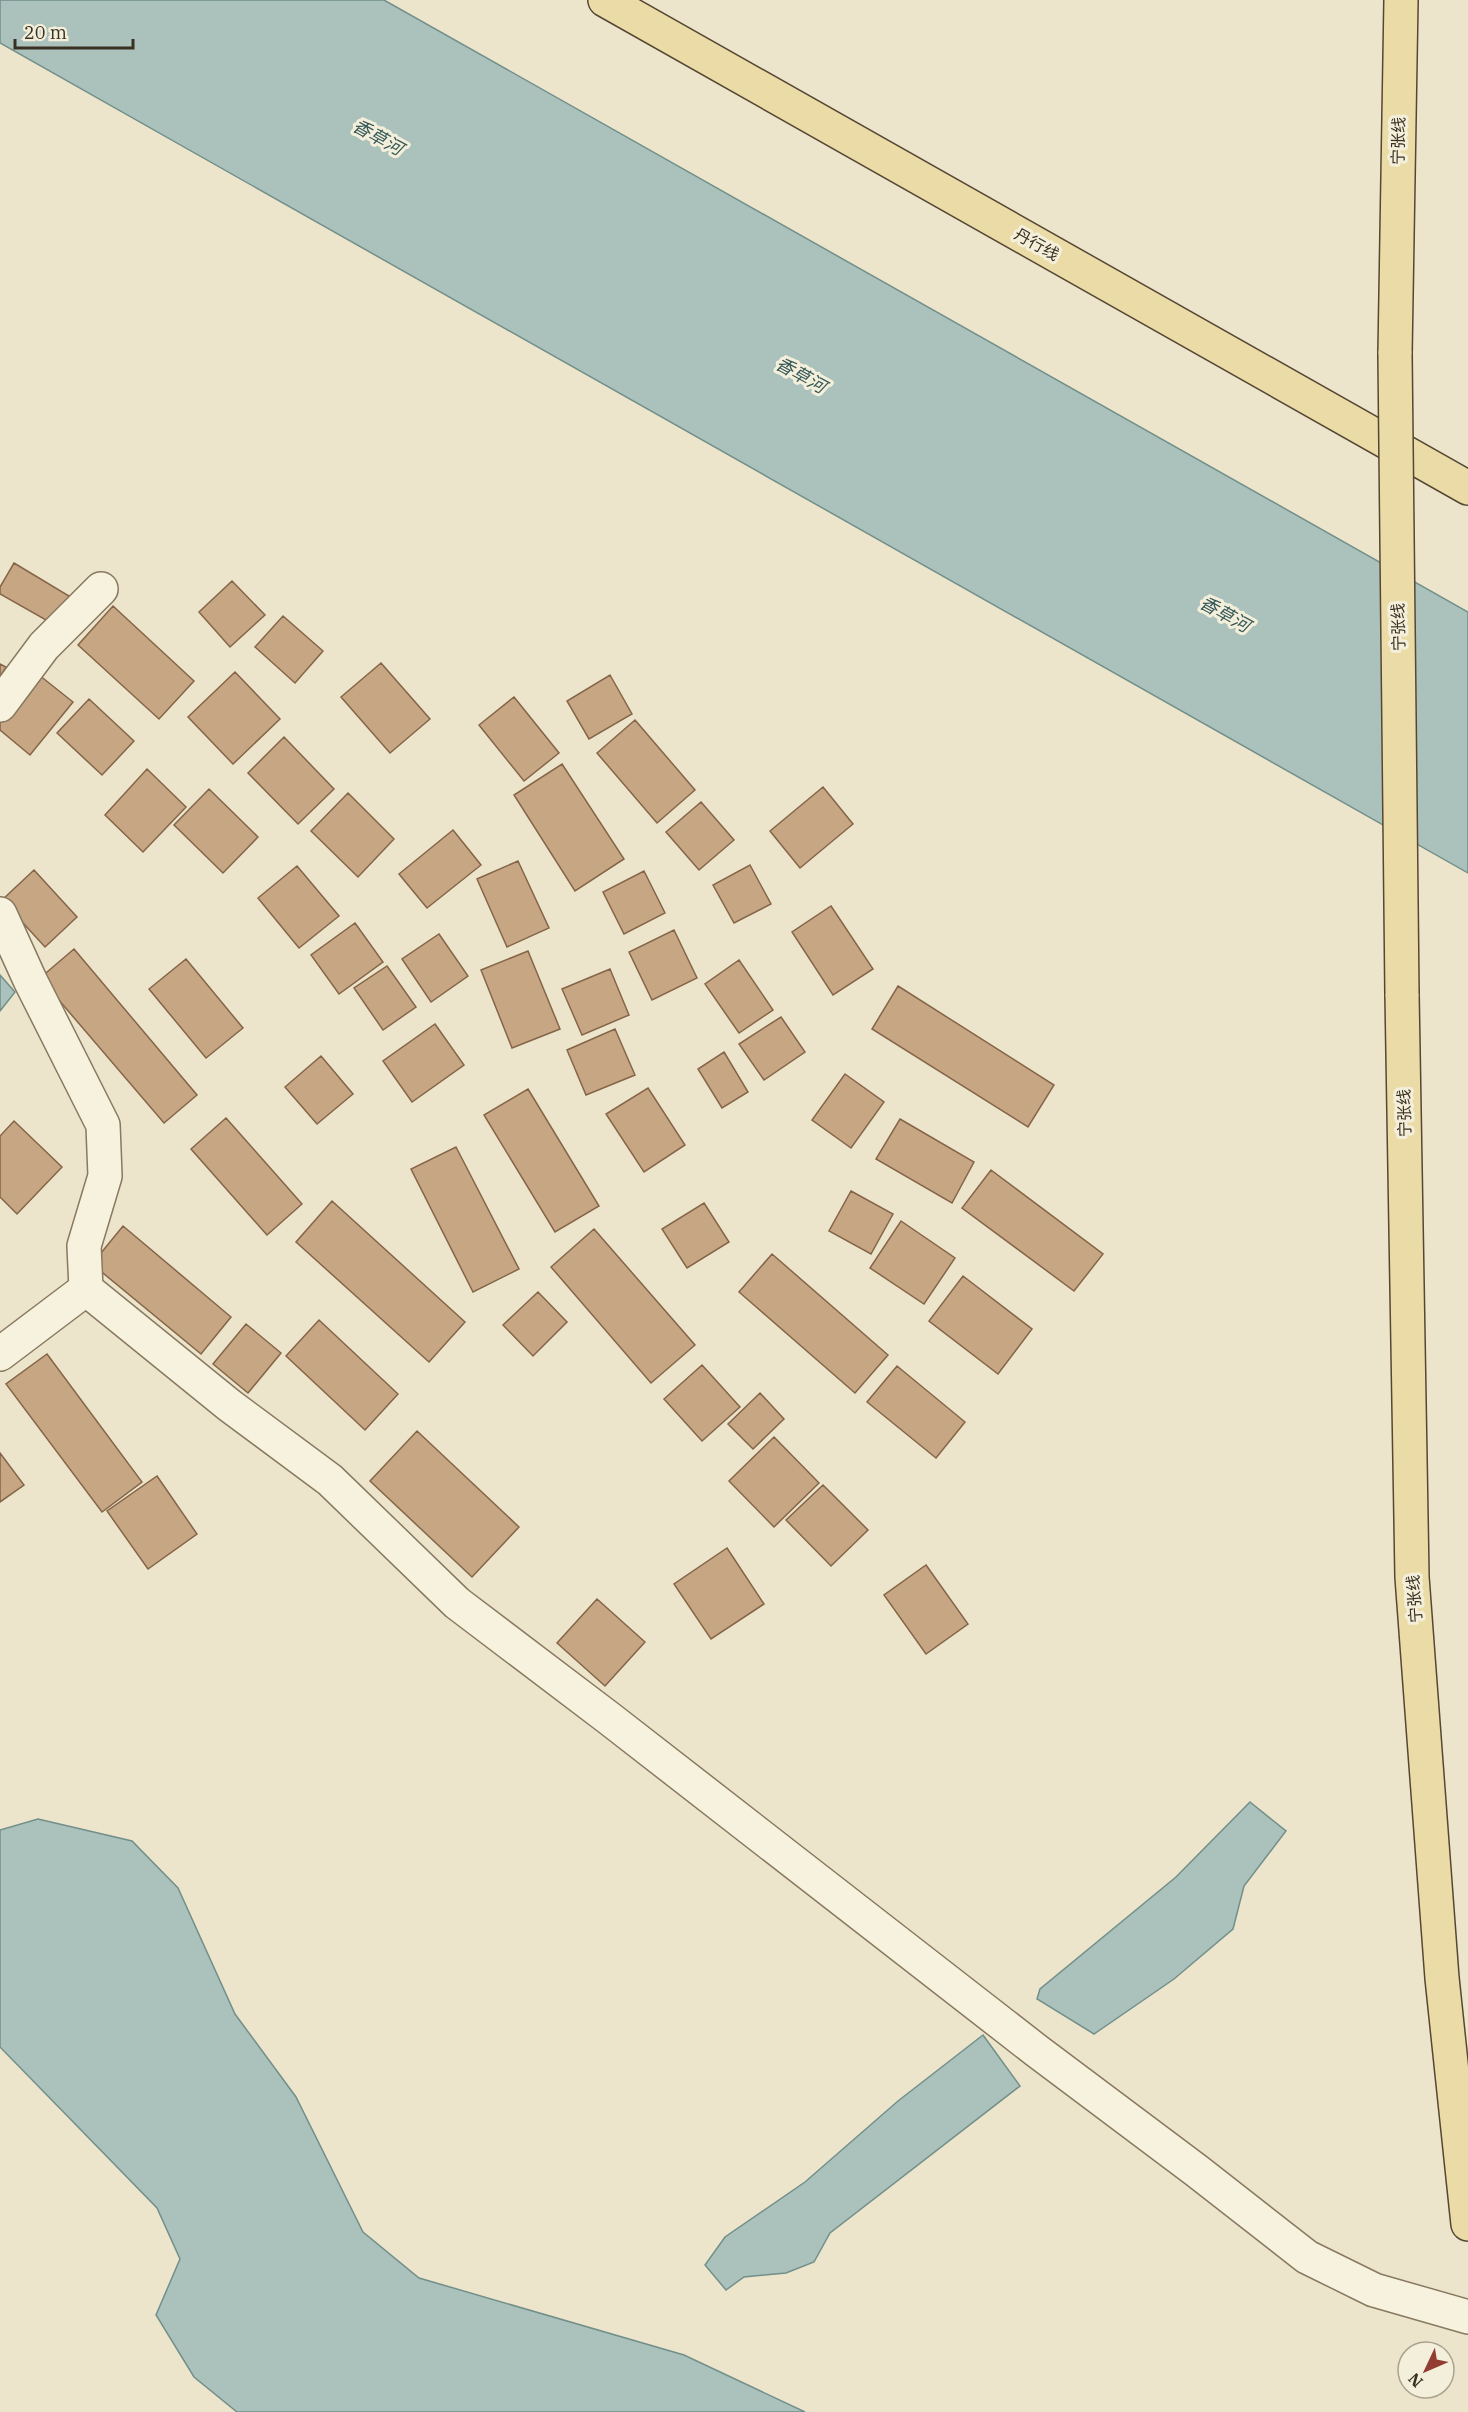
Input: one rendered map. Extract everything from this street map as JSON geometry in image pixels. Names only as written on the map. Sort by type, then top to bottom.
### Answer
[{"type":"main road","name":"丹行线","points":[[605,0],[1468,488]]},
{"type":"main road","name":"宁张线","points":[[1401,0],[1395,354],[1402,994],[1412,1577],[1442,1978],[1468,2224]]},
{"type":"street","points":[[0,705],[44,646],[100,589]]},
{"type":"street","points":[[0,914],[30,980],[103,1125],[105,1176],[84,1246],[86,1289],[229,1405],[330,1480],[457,1603],[620,1726],[1036,2052],[1197,2171],[1308,2257],[1374,2290],[1468,2317]]},
{"type":"street","points":[[0,1354],[86,1289]]},
{"type":"water","name":"香草河","points":[[0,0],[384,0],[1468,612],[1468,873],[0,43]]},
{"type":"water","points":[[0,975],[15,992],[0,1011]]},
{"type":"water","points":[[1250,1802],[1286,1831],[1244,1886],[1233,1929],[1174,1979],[1094,2034],[1037,1999],[1040,1989],[1176,1877]]},
{"type":"water","points":[[38,1819],[132,1841],[178,1888],[235,2014],[296,2097],[363,2232],[419,2278],[684,2355],[805,2412],[237,2412],[194,2377],[156,2315],[180,2259],[157,2208],[0,2047],[0,1830]]},
{"type":"water","points":[[983,2035],[1020,2086],[830,2233],[814,2262],[786,2273],[744,2277],[726,2290],[705,2265],[725,2237],[805,2182],[898,2101]]},
{"type":"building","points":[[14,563],[69,596],[53,624],[0,594],[0,587]]},
{"type":"building","points":[[232,581],[265,615],[230,647],[199,612]]},
{"type":"building","points":[[113,606],[194,681],[159,719],[78,645]]},
{"type":"building","points":[[283,616],[323,651],[295,683],[255,647]]},
{"type":"building","points":[[381,663],[430,719],[390,753],[341,697]]},
{"type":"building","points":[[0,664],[6,667],[0,677]]},
{"type":"building","points":[[235,672],[280,719],[233,764],[188,717]]},
{"type":"building","points":[[39,675],[73,702],[30,755],[0,730],[0,723]]},
{"type":"building","points":[[610,675],[632,714],[589,739],[567,701]]},
{"type":"building","points":[[514,697],[559,753],[524,781],[479,725]]},
{"type":"building","points":[[89,699],[134,741],[102,775],[57,733]]},
{"type":"building","points":[[635,720],[695,790],[657,823],[597,753]]},
{"type":"building","points":[[284,737],[334,789],[298,824],[248,773]]},
{"type":"building","points":[[562,764],[624,859],[575,891],[514,795]]},
{"type":"building","points":[[147,769],[186,807],[143,852],[105,815]]},
{"type":"building","points":[[823,787],[853,824],[800,868],[770,831]]},
{"type":"building","points":[[209,789],[258,837],[223,873],[174,825]]},
{"type":"building","points":[[348,793],[394,839],[358,877],[311,831]]},
{"type":"building","points":[[701,802],[734,840],[699,870],[666,832]]},
{"type":"building","points":[[453,830],[481,865],[427,908],[399,874]]},
{"type":"building","points":[[518,861],[549,928],[507,947],[477,879]]},
{"type":"building","points":[[750,865],[771,904],[734,923],[713,885]]},
{"type":"building","points":[[297,866],[339,916],[299,948],[258,898]]},
{"type":"building","points":[[34,870],[77,917],[45,947],[2,900]]},
{"type":"building","points":[[644,871],[665,913],[624,934],[603,892]]},
{"type":"building","points":[[831,906],[873,969],[833,995],[792,932]]},
{"type":"building","points":[[355,923],[383,962],[339,994],[311,955]]},
{"type":"building","points":[[674,930],[697,978],[652,1000],[629,952]]},
{"type":"building","points":[[439,934],[468,976],[431,1002],[402,959]]},
{"type":"building","points":[[74,949],[197,1095],[164,1123],[40,978]]},
{"type":"building","points":[[528,951],[560,1029],[512,1048],[481,970]]},
{"type":"building","points":[[186,959],[243,1028],[206,1058],[149,989]]},
{"type":"building","points":[[739,960],[773,1010],[739,1033],[705,984]]},
{"type":"building","points":[[387,966],[416,1007],[383,1030],[354,988]]},
{"type":"building","points":[[610,969],[629,1015],[582,1035],[562,989]]},
{"type":"building","points":[[898,986],[1054,1085],[1028,1127],[872,1029]]},
{"type":"building","points":[[781,1017],[805,1052],[764,1080],[739,1044]]},
{"type":"building","points":[[435,1024],[464,1065],[412,1102],[383,1061]]},
{"type":"building","points":[[615,1029],[635,1075],[586,1095],[567,1050]]},
{"type":"building","points":[[724,1052],[748,1092],[722,1108],[698,1069]]},
{"type":"building","points":[[321,1056],[353,1094],[317,1124],[285,1087]]},
{"type":"building","points":[[845,1074],[884,1102],[851,1148],[812,1120]]},
{"type":"building","points":[[648,1088],[685,1145],[644,1172],[606,1114]]},
{"type":"building","points":[[528,1089],[599,1206],[555,1232],[484,1115]]},
{"type":"building","points":[[226,1118],[302,1204],[267,1235],[191,1149]]},
{"type":"building","points":[[900,1119],[974,1162],[952,1203],[876,1159]]},
{"type":"building","points":[[14,1121],[62,1167],[17,1214],[0,1197],[0,1136]]},
{"type":"building","points":[[456,1147],[519,1269],[473,1292],[411,1169]]},
{"type":"building","points":[[991,1170],[1103,1254],[1074,1291],[962,1208]]},
{"type":"building","points":[[851,1191],[893,1214],[871,1254],[829,1231]]},
{"type":"building","points":[[332,1201],[465,1322],[429,1362],[296,1242]]},
{"type":"building","points":[[704,1203],[729,1242],[687,1268],[662,1229]]},
{"type":"building","points":[[901,1221],[955,1258],[924,1304],[870,1268]]},
{"type":"building","points":[[123,1226],[231,1317],[201,1354],[92,1264]]},
{"type":"building","points":[[594,1229],[695,1345],[651,1383],[551,1267]]},
{"type":"building","points":[[772,1254],[888,1355],[855,1393],[739,1292]]},
{"type":"building","points":[[963,1276],[1032,1329],[998,1374],[929,1321]]},
{"type":"building","points":[[538,1292],[567,1322],[533,1356],[503,1325]]},
{"type":"building","points":[[319,1320],[398,1394],[365,1430],[286,1356]]},
{"type":"building","points":[[246,1324],[281,1353],[248,1393],[213,1364]]},
{"type":"building","points":[[47,1354],[142,1482],[102,1512],[6,1384]]},
{"type":"building","points":[[702,1365],[740,1407],[702,1441],[664,1399]]},
{"type":"building","points":[[897,1366],[965,1422],[936,1458],[867,1402]]},
{"type":"building","points":[[760,1393],[784,1419],[753,1449],[728,1424]]},
{"type":"building","points":[[417,1431],[519,1527],[472,1577],[370,1481]]},
{"type":"building","points":[[774,1437],[819,1483],[774,1527],[729,1481]]},
{"type":"building","points":[[0,1453],[24,1485],[0,1502]]},
{"type":"building","points":[[157,1476],[197,1534],[148,1569],[107,1511]]},
{"type":"building","points":[[823,1485],[868,1530],[831,1566],[786,1520]]},
{"type":"building","points":[[727,1548],[764,1604],[711,1639],[674,1584]]},
{"type":"building","points":[[926,1565],[968,1624],[926,1654],[884,1595]]},
{"type":"building","points":[[597,1599],[645,1642],[605,1686],[557,1643]]}]
